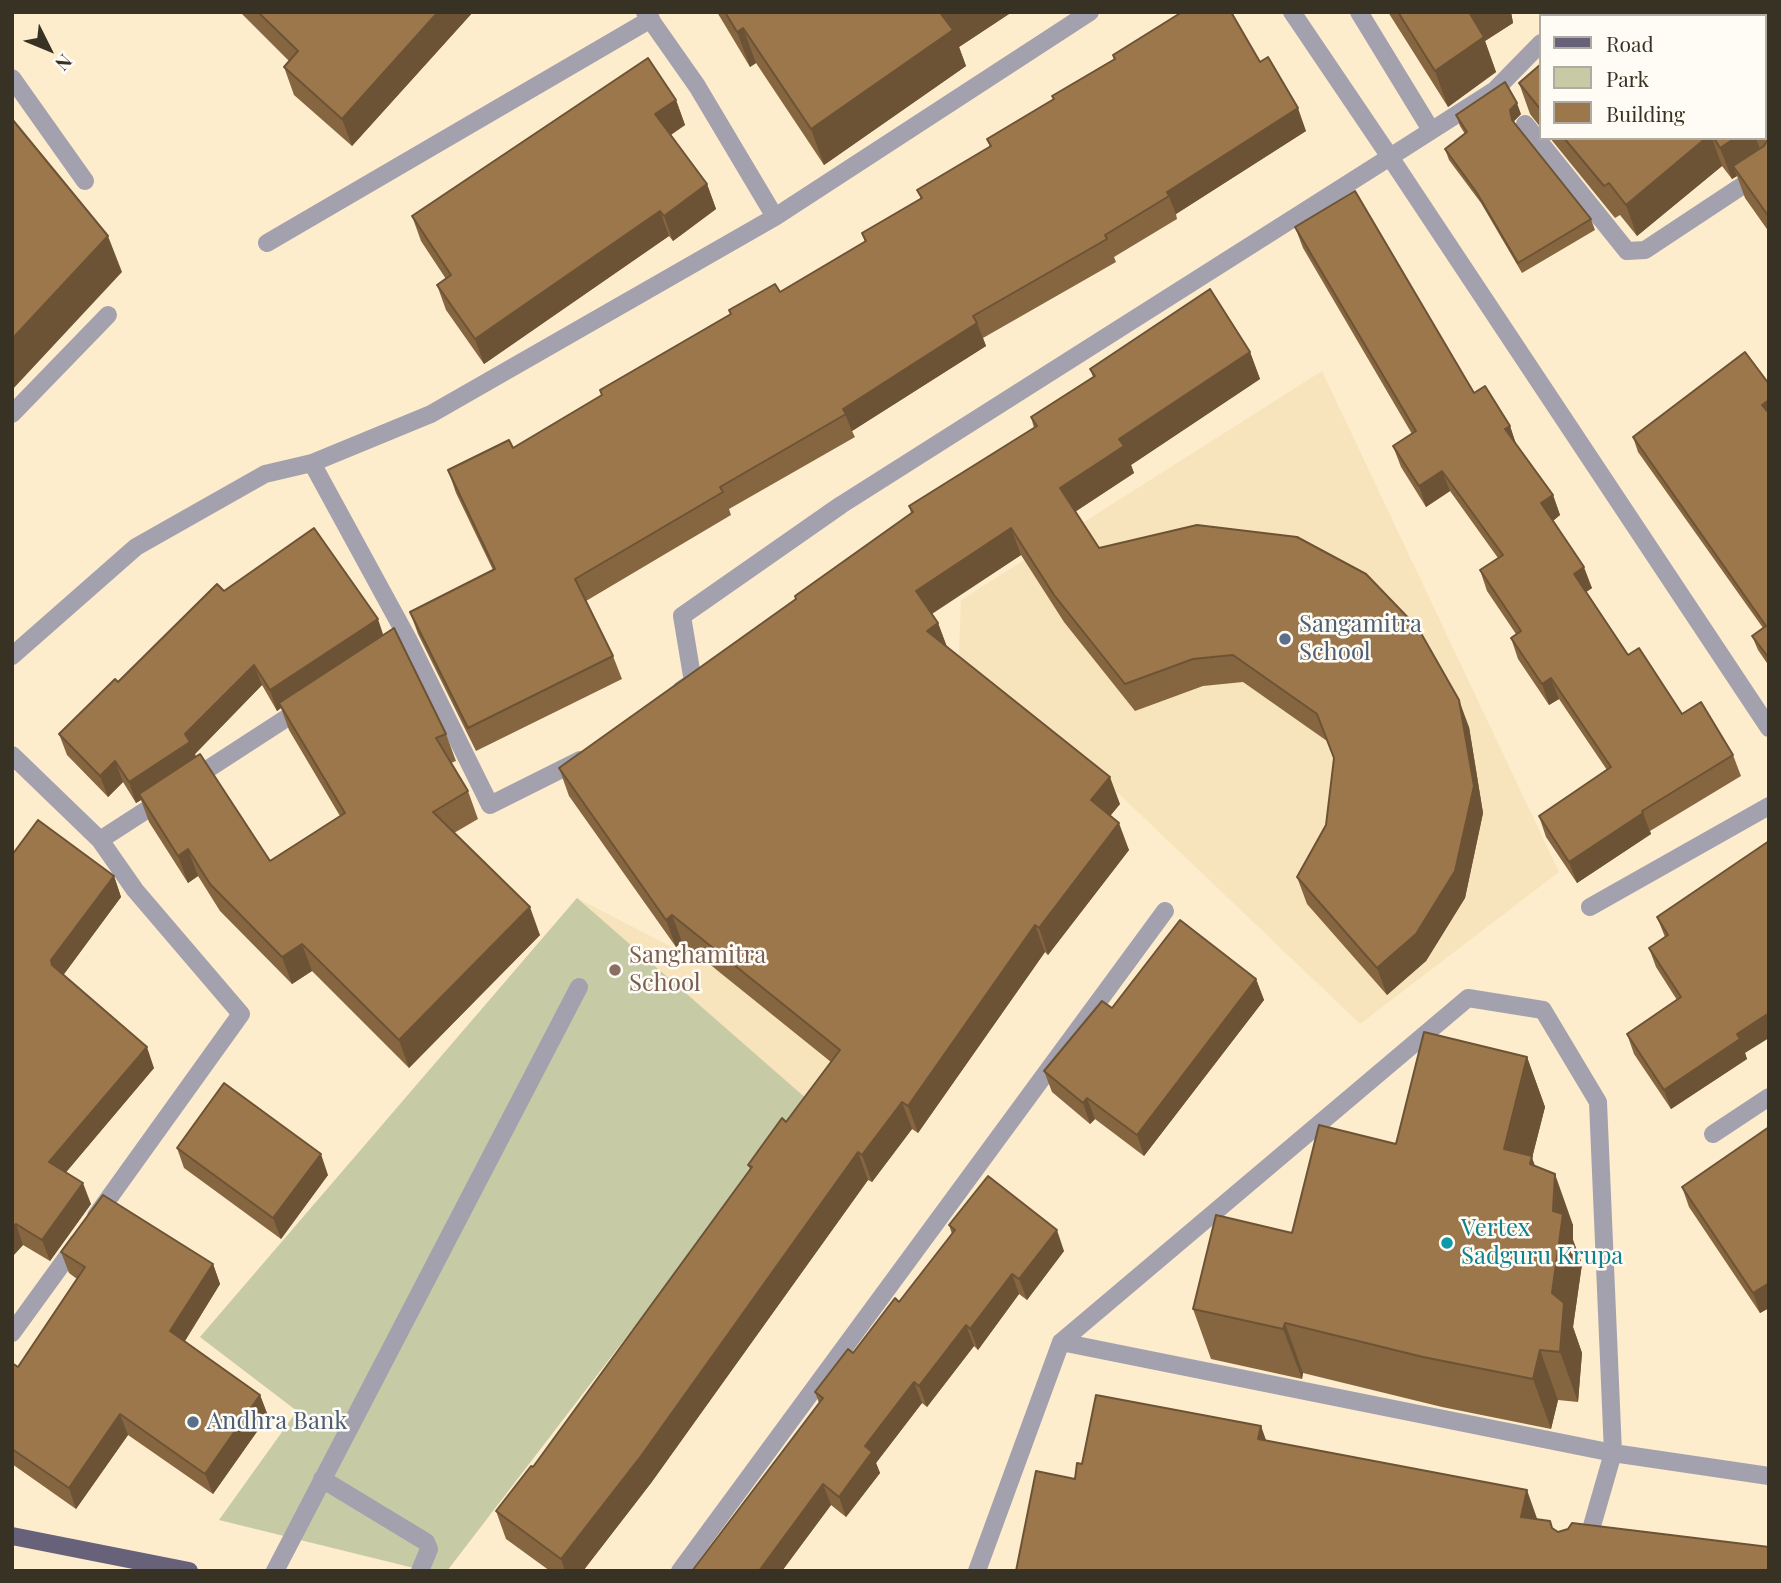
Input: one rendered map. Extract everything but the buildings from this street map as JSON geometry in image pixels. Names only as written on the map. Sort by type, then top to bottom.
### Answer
[{"type":"main road","points":[[12,1536],[189,1571]]},
{"type":"street","points":[[12,656],[136,547],[265,474],[312,463],[431,414],[775,217],[1090,12]]},
{"type":"street","points":[[1292,12],[1769,728]]},
{"type":"street","points":[[1359,12],[1431,131]]},
{"type":"street","points":[[267,243],[648,16],[697,86],[775,217]]},
{"type":"street","points":[[661,704],[693,682],[682,616],[841,505],[1495,90],[1540,44]]},
{"type":"street","points":[[12,78],[85,181]]},
{"type":"street","points":[[1525,124],[1627,251],[1645,250],[1769,168]]},
{"type":"street","points":[[12,414],[108,315]]},
{"type":"street","points":[[312,463],[402,642],[490,805],[577,762],[598,747]]},
{"type":"street","points":[[100,840],[317,698]]},
{"type":"street","points":[[12,755],[100,840],[135,890],[241,1014],[12,1333]]},
{"type":"street","points":[[1590,907],[1769,806]]},
{"type":"street","points":[[680,1571],[1165,911]]},
{"type":"street","points":[[275,1571],[579,987]]},
{"type":"street","points":[[977,1571],[1061,1342],[1468,998],[1543,1010],[1598,1102],[1613,1453],[1579,1571]]},
{"type":"street","points":[[1713,1134],[1769,1097]]},
{"type":"street","points":[[1061,1342],[1613,1453],[1769,1476]]},
{"type":"street","points":[[322,1479],[419,1535],[429,1549],[420,1571]]},
{"type":"shaded area","name":"Sanghamitra School","points":[[1322,371],[1559,872],[1360,1024],[1075,752],[447,1571],[219,1520],[297,1411],[200,1337],[577,898],[720,972],[958,675],[961,600]]},
{"type":"green space","points":[[577,898],[808,1100],[447,1571],[426,1571],[219,1520],[297,1411],[200,1337]]},
{"type":"place","name":"Sangamitra School","points":[[1285,639]]},
{"type":"place","name":"Sanghamitra School","points":[[615,970]]},
{"type":"place","name":"Vertex Sadguru Krupa","points":[[1447,1243]]},
{"type":"place","name":"Andhra Bank","points":[[193,1422]]}]
